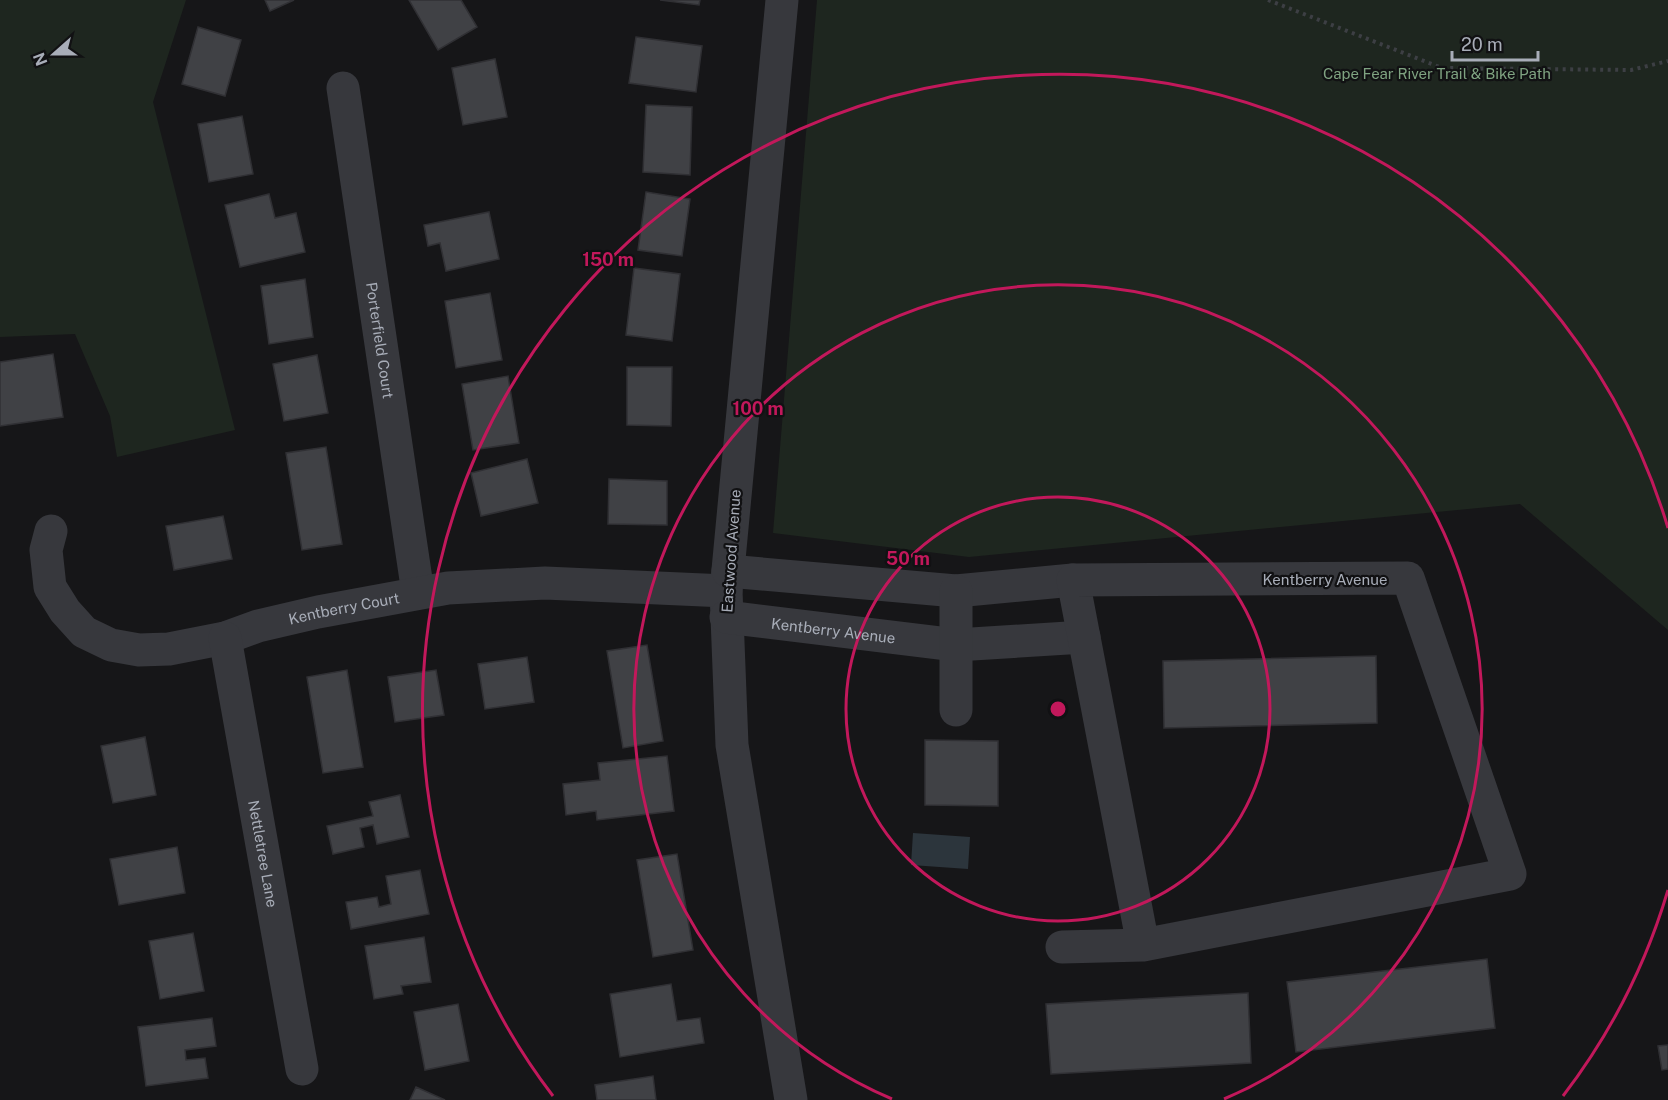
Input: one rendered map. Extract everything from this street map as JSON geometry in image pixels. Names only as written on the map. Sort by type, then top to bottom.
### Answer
[{"type":"street","name":"Eastwood Avenue","points":[[782,0],[727,593],[732,745],[791,1100]]},
{"type":"street","name":"Porterfield Court","points":[[343,88],[418,593]]},
{"type":"street","name":"Kentberry Court","points":[[51,531],[46,550],[50,587],[65,611],[84,632],[111,645],[139,650],[169,649],[225,638],[258,626],[318,612],[448,588],[545,583],[727,593]]},
{"type":"street","name":"Kentberry Avenue","points":[[727,593],[956,591],[1073,580],[1408,578],[1510,874],[1143,945]]},
{"type":"street","points":[[1062,947],[1143,945],[1073,580]]},
{"type":"street","points":[[956,591],[956,710]]},
{"type":"street","name":"Kentberry Avenue","points":[[727,593],[956,645],[1084,638]]},
{"type":"street","name":"Nettletree Lane","points":[[225,638],[302,1069]]},
{"type":"path","points":[[1268,0],[1442,68],[1631,70],[1668,61]]},
{"type":"green space","points":[[0,0],[186,0],[153,102],[235,430],[117,457],[110,416],[75,334],[0,337]]},
{"type":"green space","name":"Cape Fear River Trail & Bike Path","points":[[817,0],[1668,0],[1668,630],[1520,504],[969,557],[773,533]]},
{"type":"shaded area","points":[[913,833],[970,837],[968,869],[911,865]]},
{"type":"building","points":[[265,0],[294,0],[270,11]]},
{"type":"building","points":[[409,0],[461,0],[477,27],[438,50]]},
{"type":"building","points":[[660,0],[700,0],[699,5]]},
{"type":"building","points":[[198,27],[241,40],[225,96],[182,84]]},
{"type":"building","points":[[636,37],[702,46],[696,92],[629,83]]},
{"type":"building","points":[[495,59],[507,117],[463,125],[452,68]]},
{"type":"building","points":[[646,105],[692,107],[690,175],[643,172]]},
{"type":"building","points":[[242,116],[253,174],[209,182],[198,124]]},
{"type":"building","points":[[646,192],[690,199],[682,256],[638,250]]},
{"type":"building","points":[[269,194],[275,218],[296,213],[305,252],[240,267],[225,205]]},
{"type":"building","points":[[489,212],[499,259],[446,271],[440,243],[428,246],[424,225]]},
{"type":"building","points":[[634,268],[680,274],[672,341],[626,335]]},
{"type":"building","points":[[305,279],[313,337],[269,344],[261,286]]},
{"type":"building","points":[[490,293],[502,360],[456,368],[445,301]]},
{"type":"building","points":[[53,354],[63,417],[0,426],[0,362]]},
{"type":"building","points":[[317,355],[328,413],[284,421],[273,364]]},
{"type":"building","points":[[627,367],[672,367],[671,426],[627,425]]},
{"type":"building","points":[[508,376],[519,443],[473,450],[462,384]]},
{"type":"building","points":[[326,447],[342,544],[302,550],[286,453]]},
{"type":"building","points":[[527,459],[538,503],[481,516],[471,473]]},
{"type":"building","points":[[609,479],[667,481],[667,525],[608,524]]},
{"type":"building","points":[[223,516],[232,559],[174,570],[166,526]]},
{"type":"building","points":[[647,645],[663,741],[623,748],[607,651]]},
{"type":"building","points":[[1376,656],[1377,723],[1164,728],[1163,661]]},
{"type":"building","points":[[527,657],[534,702],[485,709],[478,664]]},
{"type":"building","points":[[347,670],[363,767],[323,773],[307,677]]},
{"type":"building","points":[[436,670],[444,715],[395,722],[388,677]]},
{"type":"building","points":[[145,737],[156,795],[113,803],[101,746]]},
{"type":"building","points":[[925,740],[998,741],[998,806],[925,805]]},
{"type":"building","points":[[667,756],[674,811],[597,820],[596,811],[566,815],[563,784],[600,780],[598,763]]},
{"type":"building","points":[[400,795],[409,837],[377,844],[373,825],[360,828],[364,847],[333,854],[327,826],[373,816],[369,802]]},
{"type":"building","points":[[177,847],[185,893],[119,905],[110,859]]},
{"type":"building","points":[[677,854],[693,950],[653,957],[637,860]]},
{"type":"building","points":[[420,870],[429,914],[351,929],[346,902],[377,897],[379,907],[391,904],[386,876]]},
{"type":"building","points":[[193,933],[204,991],[160,999],[149,941]]},
{"type":"building","points":[[424,937],[431,982],[401,986],[403,994],[374,999],[365,946]]},
{"type":"building","points":[[1487,959],[1495,1028],[1296,1052],[1287,982]]},
{"type":"building","points":[[671,984],[677,1021],[700,1018],[704,1043],[620,1057],[610,994]]},
{"type":"building","points":[[1248,993],[1251,1063],[1051,1074],[1046,1004]]},
{"type":"building","points":[[458,1004],[469,1061],[425,1070],[414,1012]]},
{"type":"building","points":[[212,1018],[216,1046],[185,1050],[186,1060],[205,1058],[208,1078],[146,1086],[138,1027]]},
{"type":"building","points":[[1668,1045],[1668,1069],[1662,1070],[1658,1046]]},
{"type":"building","points":[[653,1076],[656,1100],[597,1100],[595,1085]]},
{"type":"building","points":[[416,1087],[445,1100],[410,1100]]}]
